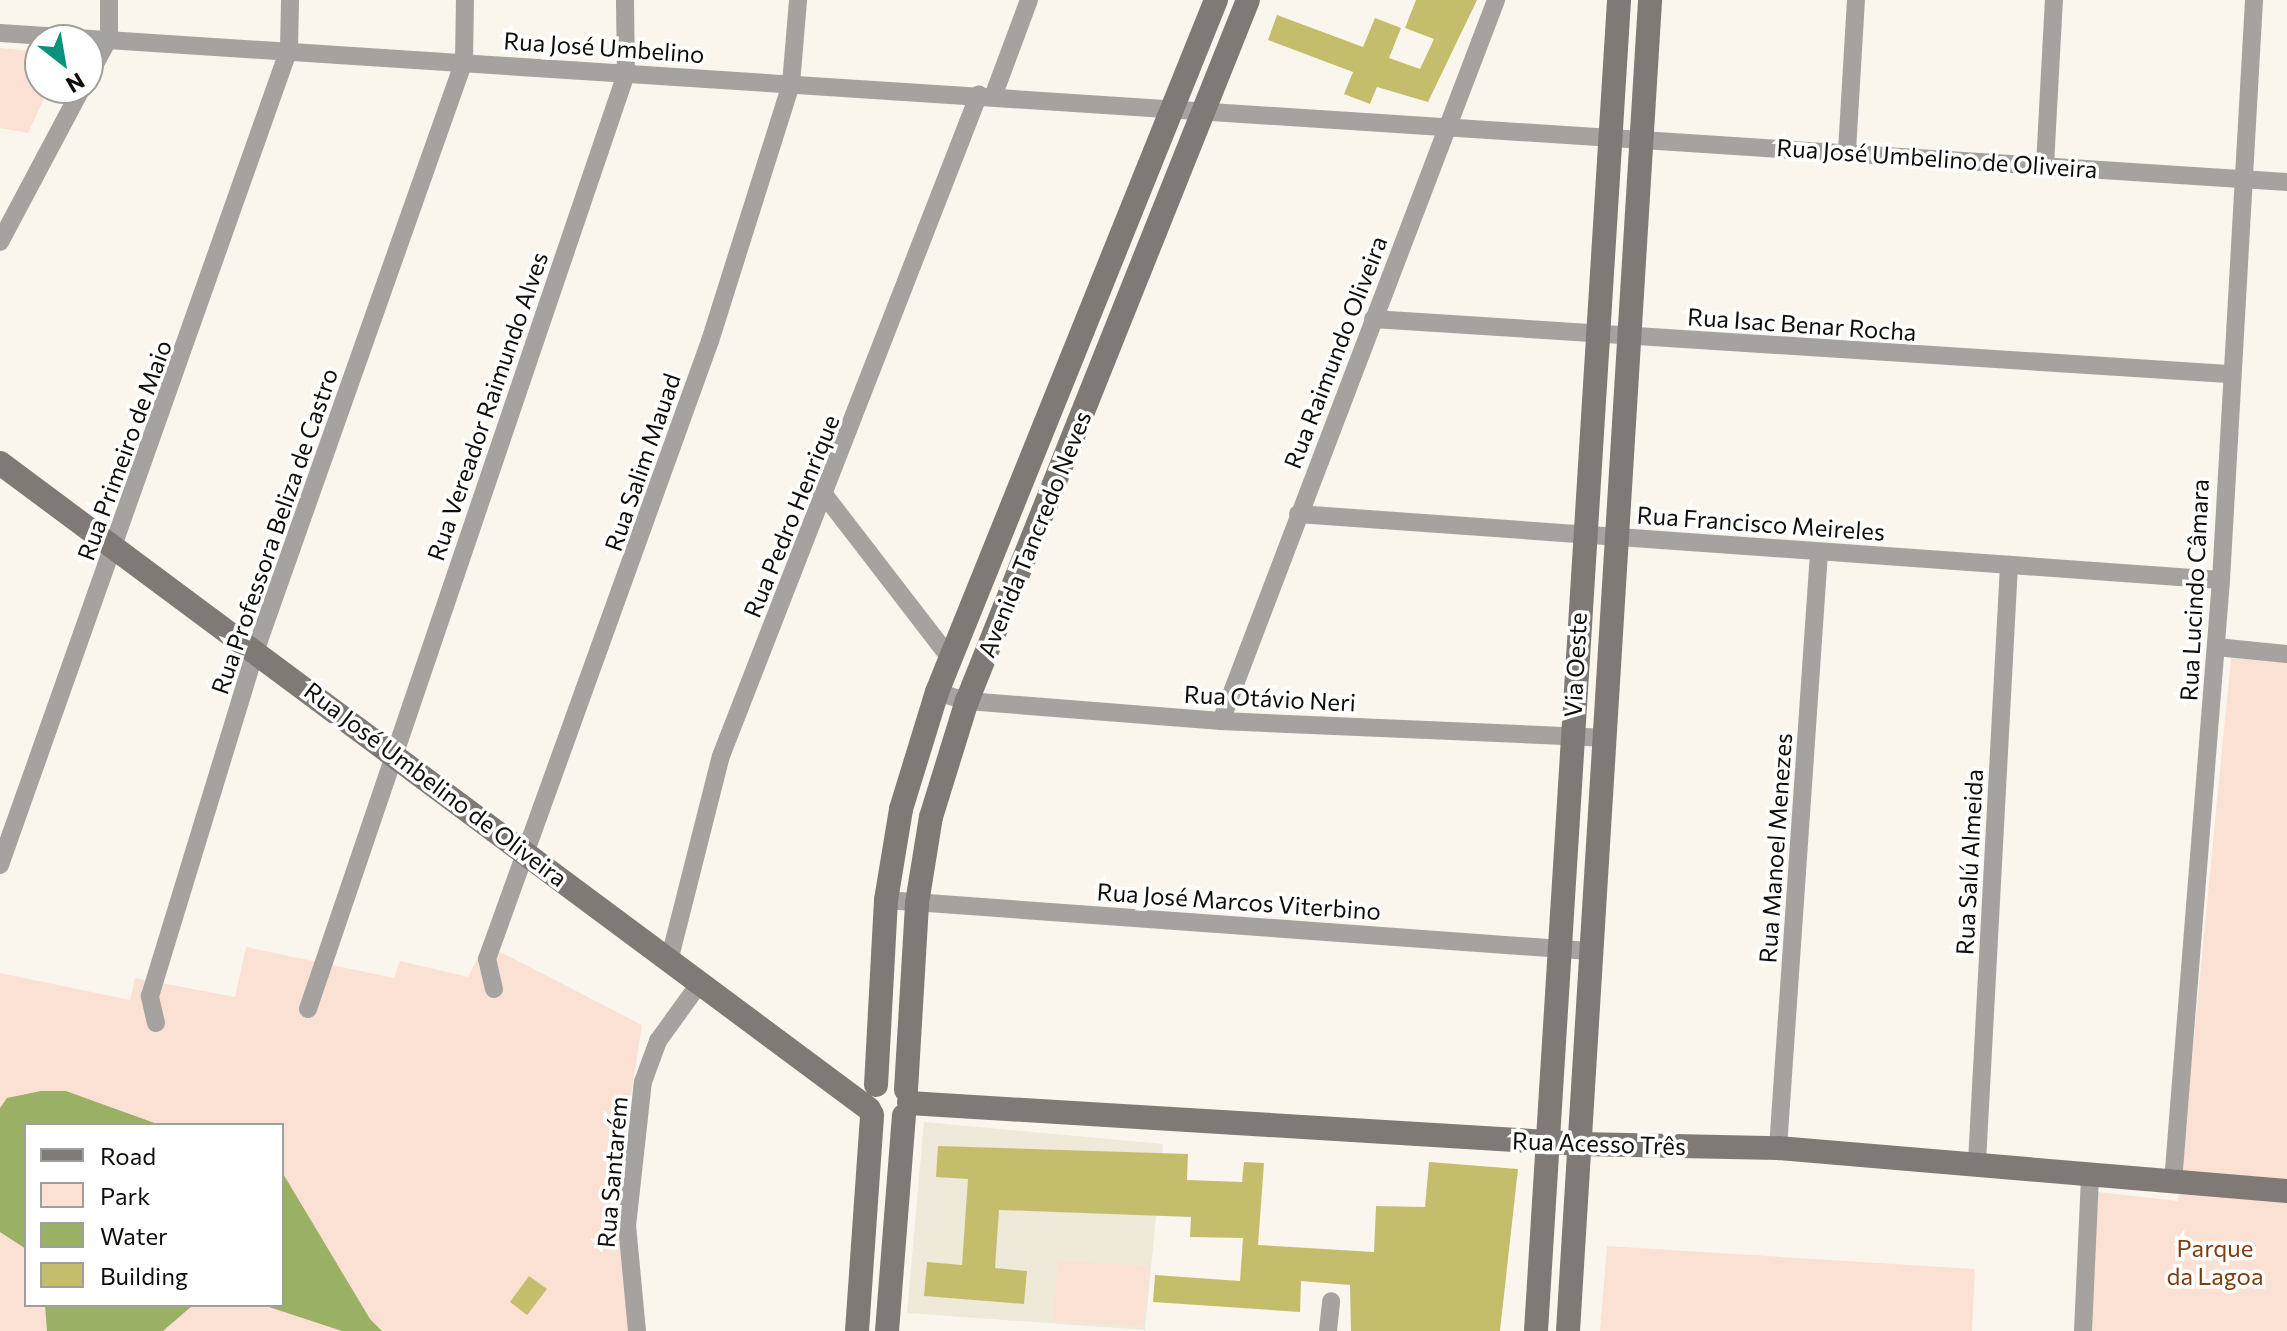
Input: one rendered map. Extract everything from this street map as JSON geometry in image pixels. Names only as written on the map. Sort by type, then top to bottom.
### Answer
[{"type":"street","points":[[104,47],[109,38],[109,0]]},
{"type":"street","name":"Rua Primeiro de Maio","points":[[0,865],[39,739],[117,544],[289,49],[290,0]]},
{"type":"street","name":"Rua Professora Beliza de Castro","points":[[156,1023],[150,996],[256,649],[464,61],[465,0]]},
{"type":"street","name":"Rua Vereador Raimundo Alves","points":[[390,752],[626,74],[625,0]]},
{"type":"street","name":"Rua Salim Mauad","points":[[494,989],[487,959],[530,854],[710,341],[791,84],[798,0]]},
{"type":"street","name":"Rua Pedro Henrique","points":[[669,961],[721,756],[986,94],[1029,0]]},
{"type":"street","name":"Avenida Tancredo Neves","points":[[857,1331],[886,900],[901,809],[949,657],[1216,0]]},
{"type":"street","name":"Avenida Tancredo Neves","points":[[887,1331],[906,1103],[917,903],[931,817],[967,701],[1248,0]]},
{"type":"street","name":"Rua Raimundo Oliveira","points":[[1221,721],[1496,0]]},
{"type":"street","name":"Via Oeste","points":[[1536,1331],[1555,947],[1597,335],[1599,135],[1619,0]]},
{"type":"street","name":"Via Oeste","points":[[1568,1331],[1581,1144],[1589,951],[1650,0]]},
{"type":"street","points":[[1847,151],[1856,0]]},
{"type":"street","points":[[2045,165],[2054,0]]},
{"type":"street","name":"Rua Lucindo Câmara","points":[[2173,1182],[2221,580],[2228,374],[2254,0]]},
{"type":"street","name":"Rua José Umbelino","points":[[0,33],[986,94],[1204,111],[1450,124]]},
{"type":"street","points":[[0,242],[73,104]]},
{"type":"street","name":"Rua José Umbelino de Oliveira","points":[[1450,124],[2287,182]]},
{"type":"street","name":"Rua Isac Benar Rocha","points":[[1373,319],[2228,374]]},
{"type":"street","name":"Rua José Umbelino de Oliveira","points":[[0,463],[117,544],[699,984],[835,1083],[873,1099]]},
{"type":"street","points":[[826,497],[949,657]]},
{"type":"street","name":"Rua Francisco Meireles","points":[[1298,514],[2221,580]]},
{"type":"street","name":"Rua Manoel Menezes","points":[[1778,1148],[1819,552]]},
{"type":"street","name":"Rua Salú Almeida","points":[[1977,1162],[2009,565]]},
{"type":"street","points":[[2216,647],[2287,654]]},
{"type":"street","name":"Rua Otávio Neri","points":[[937,692],[967,701],[1221,721],[1603,738]]},
{"type":"street","points":[[308,1009],[390,752]]},
{"type":"street","name":"Rua José Marcos Viterbino","points":[[886,900],[1589,951]]},
{"type":"street","name":"Rua Santarém","points":[[637,1331],[627,1226],[643,1082],[658,1041],[699,984]]},
{"type":"street","points":[[889,1081],[906,1103],[891,1122],[873,1099],[889,1081]]},
{"type":"street","name":"Rua Acesso Três","points":[[906,1103],[1581,1144],[1778,1148],[1977,1162],[2287,1191]]},
{"type":"street","points":[[2083,1331],[2090,1174]]},
{"type":"street","points":[[862,1250],[893,1252]]},
{"type":"street","points":[[1328,1331],[1331,1301]]},
{"type":"shaded area","points":[[924,1122],[1163,1144],[1145,1330],[907,1313]]},
{"type":"green space","points":[[0,48],[24,50],[24,104],[42,104],[28,133],[0,128]]},
{"type":"green space","name":"Parque da Lagoa","points":[[2231,658],[2287,662],[2287,1331],[2088,1331],[2098,1192],[2178,1201]]},
{"type":"green space","points":[[485,944],[642,1025],[622,1154],[633,1331],[0,1331],[0,973],[130,1000],[135,978],[235,997],[246,947],[394,978],[400,961],[468,977]]},
{"type":"green space","points":[[1607,1246],[1975,1269],[1972,1331],[1600,1331]]},
{"type":"green space","points":[[1058,1261],[1148,1266],[1143,1326],[1053,1320]]},
{"type":"water","points":[[41,1091],[66,1091],[154,1123],[24,1123],[24,1248],[0,1232],[0,1108],[7,1098]]},
{"type":"water","points":[[284,1175],[370,1319],[382,1331],[342,1331],[269,1307],[284,1307]]},
{"type":"water","points":[[45,1307],[191,1307],[163,1331],[47,1331]]},
{"type":"building","points":[[1416,0],[1477,0],[1428,102],[1377,87],[1370,104],[1344,94],[1353,72],[1268,40],[1277,15],[1363,47],[1375,18],[1401,28],[1389,58],[1420,69],[1434,39],[1405,28]]},
{"type":"building","points":[[938,1146],[1188,1154],[1187,1180],[1242,1182],[1244,1162],[1264,1163],[1258,1245],[1374,1252],[1376,1206],[1425,1207],[1429,1162],[1518,1169],[1500,1331],[1351,1331],[1350,1285],[1301,1281],[1300,1312],[1153,1302],[1155,1275],[1240,1281],[1243,1238],[1190,1237],[1191,1217],[999,1210],[995,1268],[1027,1271],[1024,1304],[924,1296],[927,1262],[962,1265],[968,1179],[936,1177]]},
{"type":"building","points":[[529,1276],[547,1289],[527,1315],[510,1302]]}]
